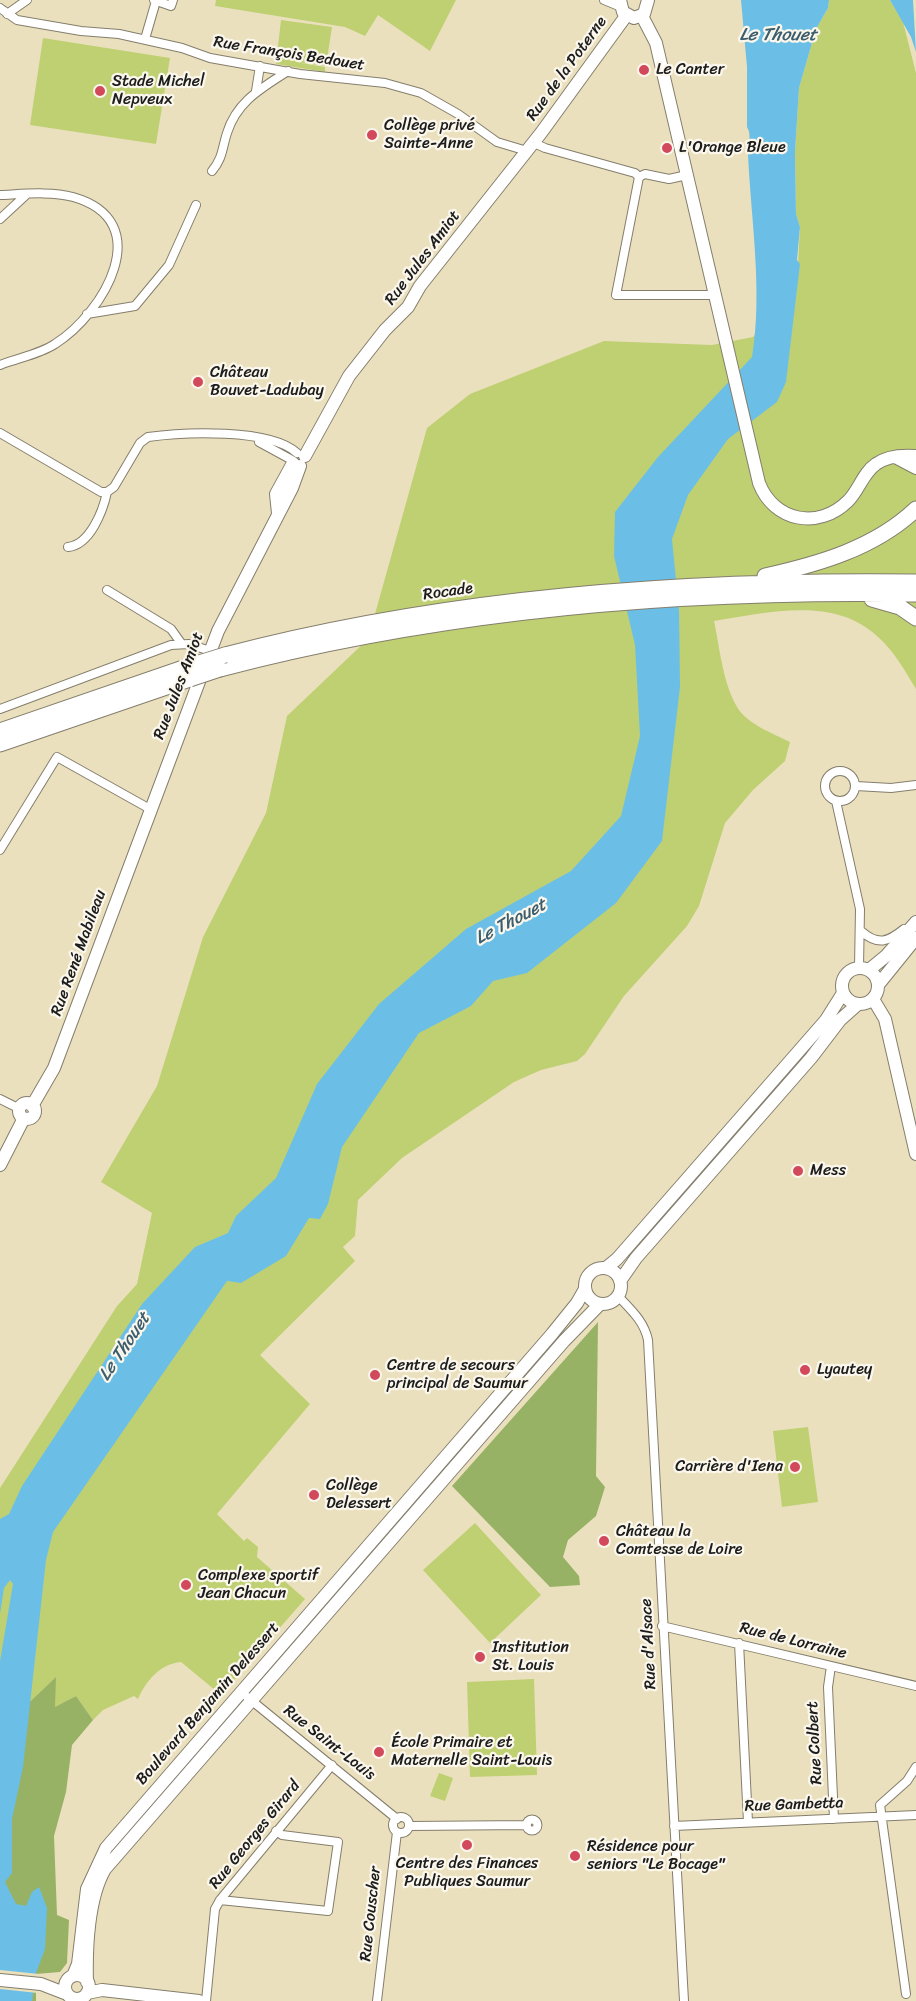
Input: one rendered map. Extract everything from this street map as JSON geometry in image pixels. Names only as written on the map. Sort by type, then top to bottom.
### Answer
[{"type":"highway","points":[[727,585],[831,559],[871,540],[916,509]]},
{"type":"highway","name":"Rocade","points":[[0,731],[223,662],[365,624],[529,607],[711,592],[727,585],[916,582]]},
{"type":"highway","points":[[711,592],[916,594]]},
{"type":"highway","points":[[852,593],[893,604],[916,618]]},
{"type":"highway","points":[[0,744],[188,673]]},
{"type":"main road","points":[[642,16],[648,0]]},
{"type":"main road","points":[[622,7],[642,16],[656,42],[756,463],[768,489],[781,503],[811,513],[836,510],[854,495],[873,466],[893,457],[916,456]]},
{"type":"main road","name":"Rue de la Poterne","points":[[531,147],[622,7]]},
{"type":"main road","name":"Rue Jules Amiot","points":[[150,809],[210,651],[278,514],[297,460],[354,368],[408,307],[420,286],[531,147]]},
{"type":"main road","points":[[893,457],[916,468]]},
{"type":"main road","name":"Rue René Mabileau","points":[[0,1165],[25,1111],[54,1068],[150,809]]},
{"type":"main road","points":[[873,999],[858,1004],[840,1020],[811,1058],[636,1258],[620,1281],[618,1296],[610,1303],[600,1304],[590,1299],[585,1289],[585,1281],[591,1273],[606,1268],[617,1259],[826,1020],[843,993],[844,976],[864,969],[886,956],[916,921]]},
{"type":"main road","points":[[873,999],[878,985],[916,938]]},
{"type":"main road","points":[[864,969],[876,976],[878,985]]},
{"type":"main road","points":[[843,993],[852,1002],[858,1004]]},
{"type":"main road","points":[[873,999],[885,1019],[916,1154]]},
{"type":"main road","points":[[606,1268],[615,1272],[620,1281]]},
{"type":"main road","name":"Boulevard Benjamin Delessert","points":[[71,1977],[78,1964],[87,1888],[99,1859],[115,1837],[571,1311],[585,1289]]},
{"type":"main road","name":"Boulevard Benjamin Delessert","points":[[86,1991],[93,1905],[97,1884],[105,1869],[576,1328],[600,1304]]},
{"type":"main road","points":[[0,1980],[40,1984],[81,1976],[86,1991]]},
{"type":"main road","points":[[69,1997],[65,1986],[71,1977]]},
{"type":"main road","points":[[40,1984],[77,1999],[86,1991],[102,1990],[199,2001]]},
{"type":"street","points":[[4,11],[27,0]]},
{"type":"street","points":[[145,39],[155,0],[171,6],[173,0]]},
{"type":"street","points":[[604,0],[622,7]]},
{"type":"street","name":"Rue François Bedouet","points":[[4,11],[17,20],[145,39],[210,58],[288,71],[385,83],[421,93],[462,117],[497,142],[531,147],[635,173],[639,177],[645,174],[669,179],[687,175]]},
{"type":"street","points":[[256,91],[260,66]]},
{"type":"street","points":[[212,171],[222,159],[226,135],[235,113],[256,91],[288,71]]},
{"type":"street","points":[[639,177],[616,295],[715,294]]},
{"type":"street","points":[[0,219],[27,194]]},
{"type":"street","points":[[0,195],[74,197],[100,210],[111,222],[117,236],[119,254],[115,272],[100,298],[69,333],[54,345],[0,365]]},
{"type":"street","points":[[87,314],[135,306],[169,265],[196,205]]},
{"type":"street","points":[[0,433],[101,492],[107,492],[114,487],[140,443],[148,437],[236,434],[251,436],[284,445],[297,460]]},
{"type":"street","points":[[68,547],[76,546],[83,541],[103,510],[107,492]]},
{"type":"street","points":[[107,590],[171,629],[181,643]]},
{"type":"street","points":[[0,709],[181,643],[210,651]]},
{"type":"street","points":[[0,850],[57,757],[150,809]]},
{"type":"street","points":[[832,773],[847,773],[852,777],[856,786],[849,799],[836,801],[829,797],[825,788],[826,780],[832,773]]},
{"type":"street","points":[[856,786],[916,785]]},
{"type":"street","points":[[836,801],[860,909],[864,969]]},
{"type":"street","points":[[861,931],[873,940],[883,942],[916,921]]},
{"type":"street","points":[[0,1099],[25,1111]]},
{"type":"street","name":"Rue d'Alsace","points":[[618,1296],[636,1314],[645,1329],[648,1340],[684,2001]]},
{"type":"street","name":"Rue de Lorraine","points":[[662,1626],[916,1686]]},
{"type":"street","points":[[739,1643],[748,1822]]},
{"type":"street","name":"Rue Colbert","points":[[831,1666],[828,1687],[834,1819]]},
{"type":"street","name":"Rue Saint-Louis","points":[[241,1692],[397,1819]]},
{"type":"street","name":"Rue Georges Girard","points":[[206,2001],[215,1909],[276,1831],[332,1765]]},
{"type":"street","points":[[906,1994],[880,1805],[907,1781],[916,1767]]},
{"type":"street","name":"Rue Gambetta","points":[[674,1826],[916,1815]]},
{"type":"street","points":[[397,1819],[405,1819],[409,1826],[405,1832],[397,1832],[394,1825],[397,1819]]},
{"type":"street","points":[[409,1826],[526,1825]]},
{"type":"street","points":[[220,1900],[328,1911],[338,1842],[282,1835],[276,1831]]},
{"type":"street","name":"Rue Couscher","points":[[376,2001],[397,1832]]},
{"type":"green space","points":[[216,0],[456,0],[430,51],[378,15],[365,36],[345,27],[215,6]]},
{"type":"green space","points":[[829,0],[890,0],[903,22],[916,73],[916,689],[899,661],[878,637],[860,624],[841,616],[821,611],[799,610],[714,621],[729,690],[739,710],[756,725],[790,742],[785,761],[753,790],[725,823],[699,906],[687,926],[624,996],[585,1054],[577,1061],[541,1070],[514,1082],[402,1158],[358,1200],[355,1236],[343,1247],[355,1261],[260,1355],[310,1404],[217,1514],[244,1541],[247,1538],[258,1547],[257,1557],[305,1599],[221,1695],[181,1662],[173,1663],[155,1674],[138,1699],[134,1696],[103,1710],[93,1720],[76,1696],[54,1708],[55,1678],[0,1730],[0,1488],[117,1306],[137,1284],[152,1213],[101,1182],[157,1086],[203,937],[266,813],[287,716],[368,639],[427,428],[470,394],[604,341],[712,345],[753,337],[797,282],[800,227],[796,214],[795,152],[799,88],[816,29],[828,8]]},
{"type":"green space","points":[[281,20],[332,27],[326,66],[295,62],[325,67],[325,72],[276,64]]},
{"type":"green space","name":"Stade Michel Nepveux","points":[[43,38],[170,58],[156,144],[30,125]]},
{"type":"green space","points":[[598,1322],[596,1476],[605,1487],[596,1516],[568,1540],[563,1557],[579,1576],[580,1585],[550,1587],[452,1486]]},
{"type":"green space","name":"Carrière d'Iena","points":[[808,1427],[818,1502],[782,1507],[773,1431]]},
{"type":"green space","points":[[475,1523],[541,1595],[490,1643],[423,1570]]},
{"type":"green space","points":[[56,1677],[55,1707],[76,1696],[93,1720],[72,1745],[66,1792],[54,1836],[57,1915],[69,1920],[67,1963],[60,1972],[36,1974],[36,2001],[0,2001],[0,1730]]},
{"type":"green space","points":[[534,1679],[537,1775],[470,1777],[467,1682]]},
{"type":"green space","points":[[439,1773],[453,1778],[445,1801],[430,1796]]},
{"type":"water","name":"Le Thouet","points":[[741,0],[829,0],[828,8],[816,29],[799,88],[795,152],[796,214],[800,227],[797,260],[800,264],[786,382],[777,402],[728,439],[688,495],[672,539],[679,611],[680,687],[662,841],[616,903],[527,973],[493,981],[471,1006],[419,1033],[342,1147],[328,1204],[320,1219],[309,1218],[286,1256],[241,1283],[227,1281],[53,1532],[46,1560],[23,1767],[12,1819],[12,1873],[5,1882],[16,1904],[26,1906],[32,1892],[39,1887],[47,1908],[45,1949],[36,1973],[32,2001],[0,2001],[0,1661],[13,1584],[10,1580],[4,1588],[0,1614],[0,1519],[9,1514],[22,1486],[142,1304],[195,1247],[228,1233],[236,1216],[276,1178],[317,1084],[379,1004],[466,929],[571,871],[621,816],[640,736],[635,645],[614,556],[615,512],[658,457],[752,357],[756,281],[748,154],[750,137],[747,127],[747,67]]},
{"type":"water","points":[[890,0],[913,0],[916,52],[911,37]]},
{"type":"pier","points":[[0,1970],[39,1974],[38,1993],[0,1989]]},
{"type":"place","name":"Le Canter","points":[[644,70]]},
{"type":"place","name":"Stade Michel Nepveux","points":[[100,91]]},
{"type":"place","name":"Collège privé Sainte-Anne","points":[[372,135]]},
{"type":"place","name":"L'Orange Bleue","points":[[667,148]]},
{"type":"place","name":"Château Bouvet-Ladubay","points":[[198,382]]},
{"type":"place","name":"Mess","points":[[798,1171]]},
{"type":"place","name":"Lyautey","points":[[805,1370]]},
{"type":"place","name":"Centre de secours principal de Saumur","points":[[375,1375]]},
{"type":"place","name":"Carrière d'Iena","points":[[795,1467]]},
{"type":"place","name":"Collège Delessert","points":[[314,1495]]},
{"type":"place","name":"Château la Comtesse de Loire","points":[[604,1541]]},
{"type":"place","name":"Complexe sportif Jean Chacun","points":[[186,1585]]},
{"type":"place","name":"Institution St. Louis","points":[[480,1657]]},
{"type":"place","name":"École Primaire et Maternelle Saint-Louis","points":[[379,1752]]},
{"type":"place","name":"Centre des Finances Publiques Saumur","points":[[467,1845]]},
{"type":"place","name":"Résidence pour seniors \"Le Bocage\"","points":[[575,1856]]}]
